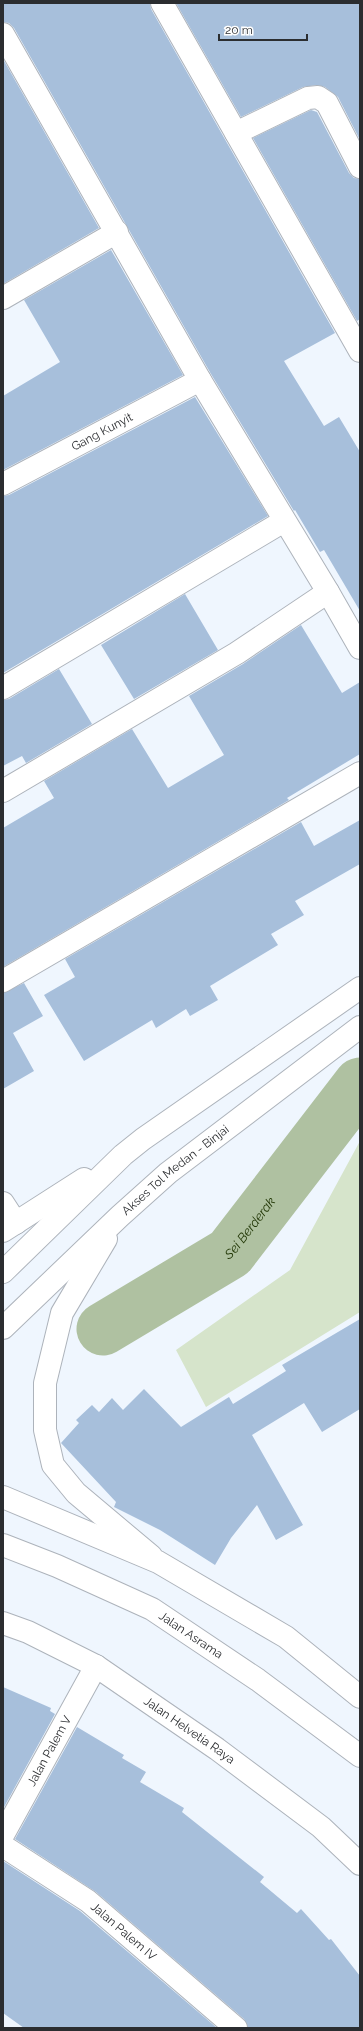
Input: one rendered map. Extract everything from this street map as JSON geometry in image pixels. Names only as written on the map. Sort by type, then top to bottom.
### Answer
[{"type":"main road","points":[[162,3],[360,351]]},
{"type":"main road","points":[[3,34],[200,380],[284,521],[359,642]]},
{"type":"main road","points":[[236,133],[308,98],[318,98],[327,103],[360,167]]},
{"type":"main road","points":[[3,298],[117,232]]},
{"type":"main road","name":"Gang Kunyit","points":[[3,484],[200,380]]},
{"type":"main road","points":[[3,688],[284,521]]},
{"type":"main road","points":[[3,791],[237,653],[328,592]]},
{"type":"main road","points":[[3,981],[360,773]]},
{"type":"main road","points":[[3,1203],[9,1227],[123,1155],[206,1094],[360,988]]},
{"type":"main road","name":"Akses Tol Medan - Binjai","points":[[3,1328],[120,1216],[168,1173],[360,1027]]},
{"type":"main road","points":[[3,1272],[123,1155]]},
{"type":"main road","points":[[120,1216],[62,1312],[45,1383],[45,1430],[54,1465],[76,1493],[158,1562]]},
{"type":"main road","points":[[3,1497],[158,1562],[286,1638],[360,1697]]},
{"type":"main road","name":"Jalan Asrama","points":[[3,1545],[57,1566],[152,1609],[258,1680],[360,1756]]},
{"type":"main road","name":"Jalan Helvetia Raya","points":[[3,1623],[28,1632],[96,1666],[217,1749],[322,1827],[360,1864]]},
{"type":"main road","name":"Jalan Palem V","points":[[3,1835],[96,1666]]},
{"type":"main road","name":"Jalan Palem IV","points":[[3,1846],[88,1901],[236,2028]]},
{"type":"green space","points":[[360,1141],[360,1312],[206,1407],[176,1350],[290,1270]]},
{"type":"building","points":[[3,3],[150,3],[151,9],[335,333],[284,361],[324,426],[339,417],[360,452],[360,611],[324,550],[320,552],[295,510],[294,511],[211,374],[14,28],[9,23],[3,22]]},
{"type":"building","points":[[176,3],[360,3],[360,140],[338,97],[325,87],[317,85],[303,87],[241,117]]},
{"type":"building","points":[[3,59],[99,228],[3,284]]},
{"type":"building","points":[[311,110],[317,112],[349,173],[354,178],[360,179],[360,319],[357,321],[253,138]]},
{"type":"building","points":[[111,250],[183,375],[3,470],[3,396],[60,362],[24,300]]},
{"type":"building","points":[[195,397],[268,516],[3,673],[3,496],[9,495]]},
{"type":"building","points":[[185,594],[218,650],[134,699],[101,645]]},
{"type":"building","points":[[301,625],[342,693],[360,682],[360,754],[287,798],[289,800],[3,967],[3,828],[54,798],[44,781],[132,729],[168,788],[224,755],[189,696],[243,664]]},
{"type":"building","points":[[59,669],[92,724],[26,763],[22,756],[3,766],[3,700],[9,699]]},
{"type":"building","points":[[360,820],[360,864],[295,901],[304,915],[271,934],[278,945],[210,986],[218,1000],[190,1016],[186,1009],[156,1028],[152,1020],[84,1061],[44,995],[75,977],[65,959],[301,822],[314,846]]},
{"type":"building","points":[[24,983],[43,1016],[13,1033],[34,1071],[3,1089],[3,993]]},
{"type":"building","points":[[360,1319],[360,1409],[322,1432],[304,1403],[252,1435],[303,1525],[276,1540],[257,1505],[231,1538],[215,1565],[160,1530],[114,1507],[116,1502],[61,1443],[79,1423],[76,1420],[92,1405],[99,1412],[112,1398],[123,1410],[144,1389],[181,1427],[229,1397],[233,1404],[286,1371],[282,1365]]},
{"type":"building","points":[[3,1687],[51,1708],[50,1711],[55,1714],[3,1809]]},
{"type":"building","points":[[77,1727],[124,1755],[122,1758],[146,1772],[140,1782],[184,1808],[182,1812],[264,1877],[260,1882],[297,1913],[301,1909],[329,1940],[331,1939],[360,1976],[360,2028],[248,2028],[244,2019],[96,1892],[15,1839]]},
{"type":"building","points":[[3,1861],[80,1911],[217,2028],[24,2028],[3,2013]]},
{"type":"waterway","name":"Sei Berderak","points":[[103,1329],[230,1253],[360,1084]]}]
